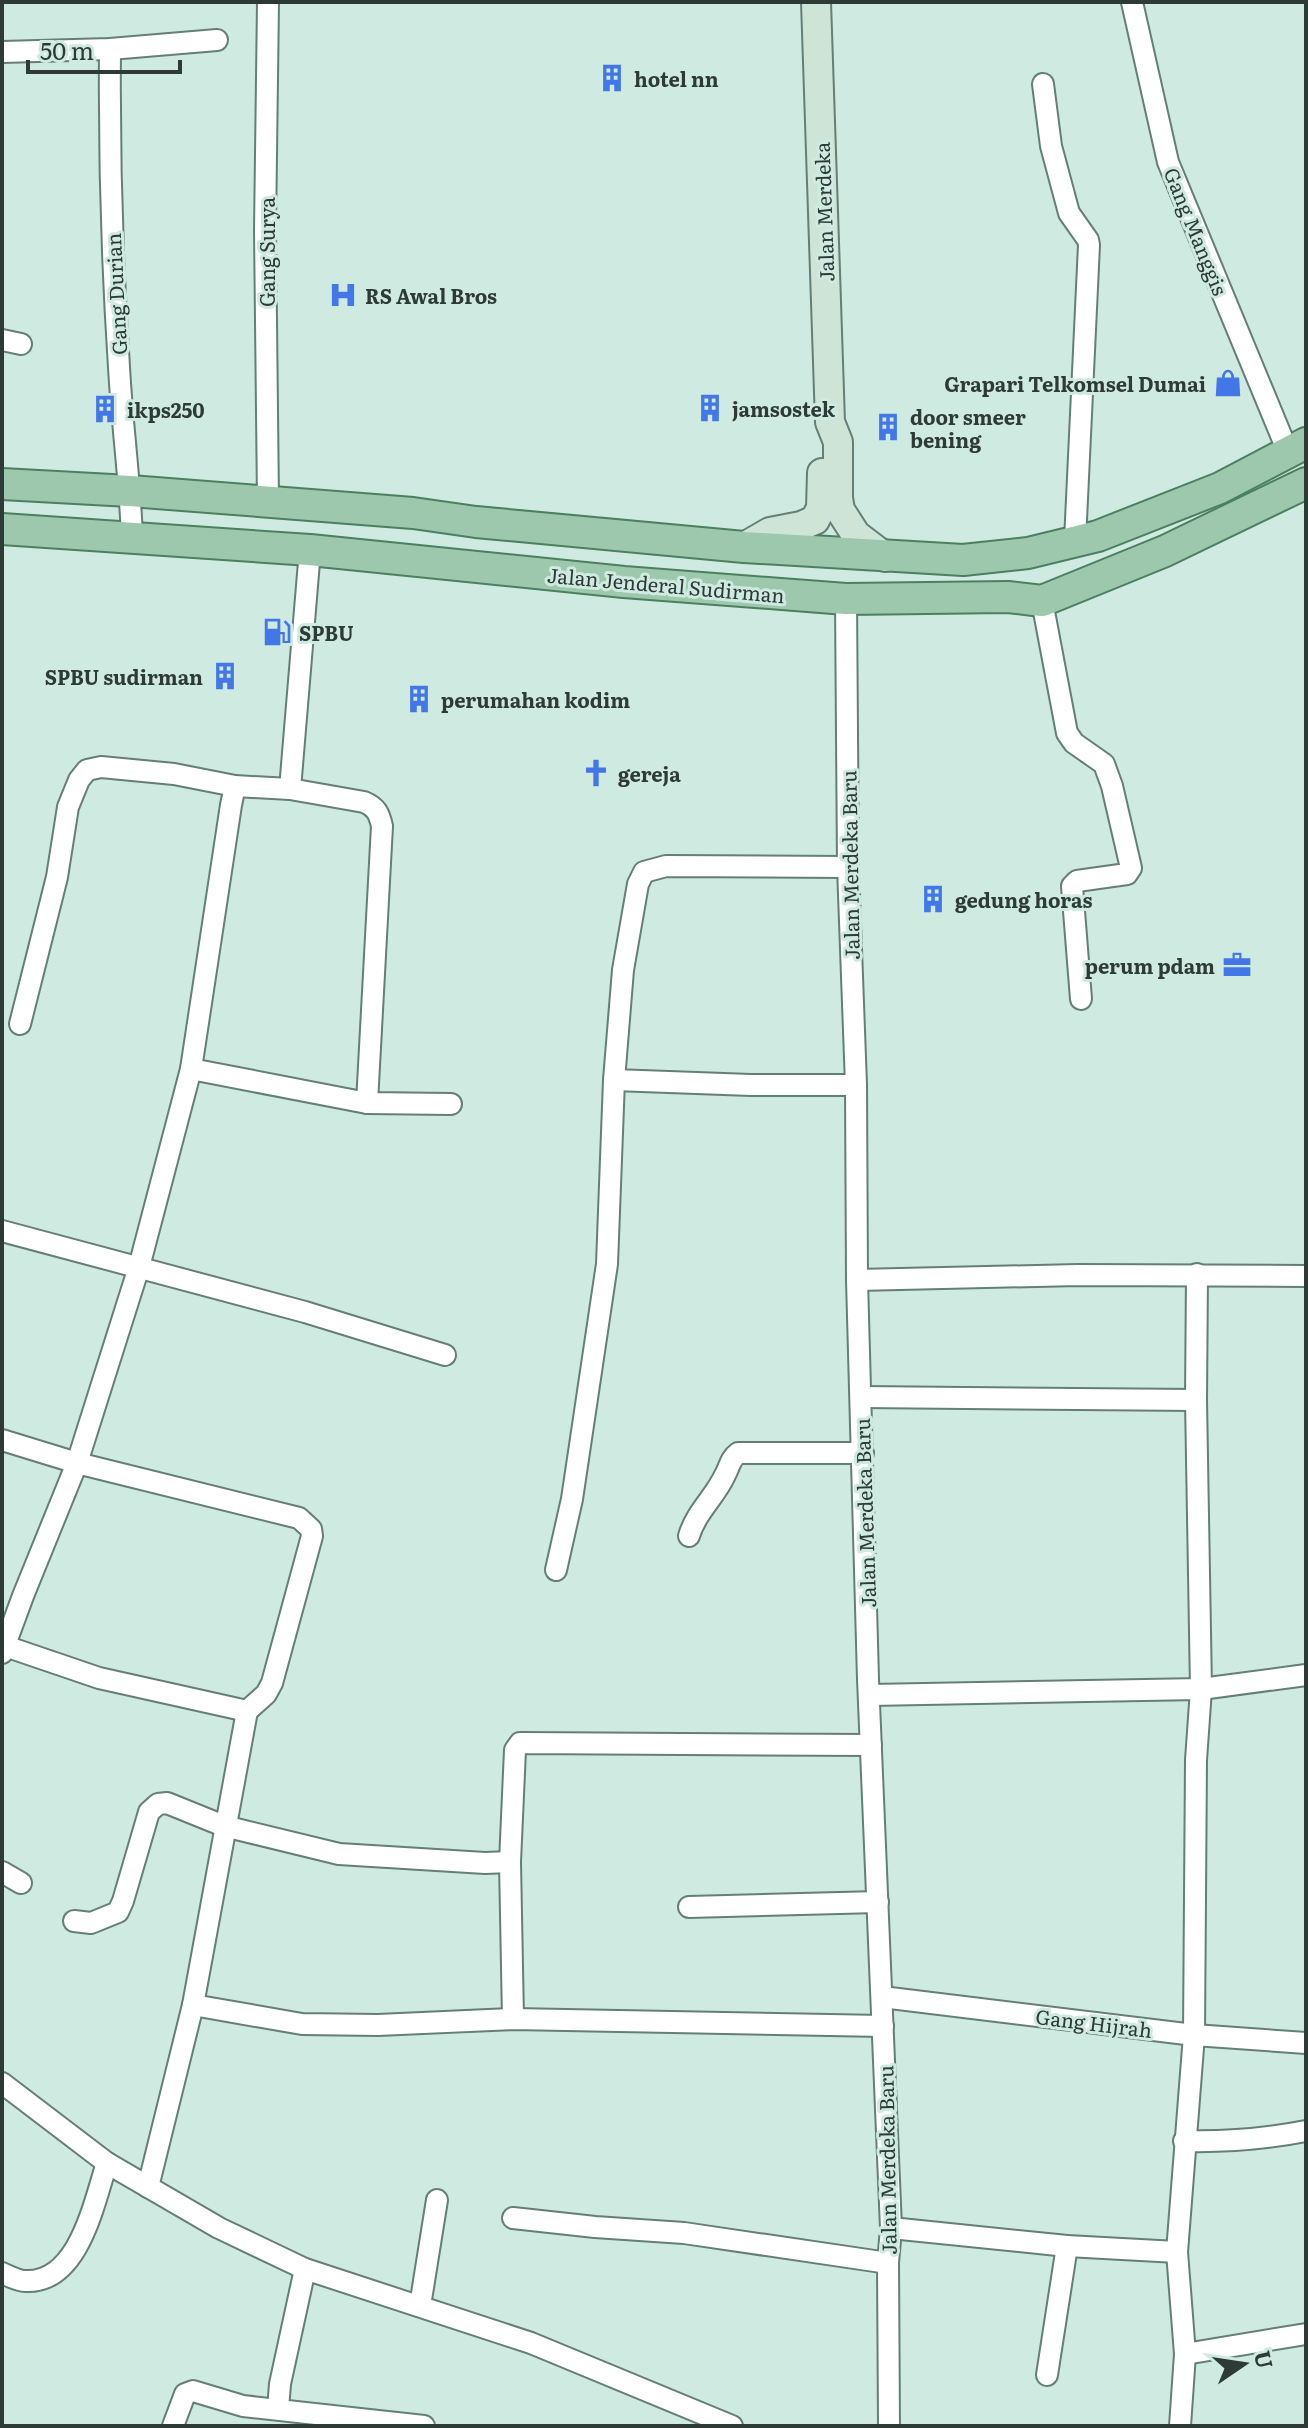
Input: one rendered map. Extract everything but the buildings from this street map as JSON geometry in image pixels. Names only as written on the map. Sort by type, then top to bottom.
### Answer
[{"type":"main road","points":[[2,484],[413,513],[476,522],[744,547],[963,560],[1028,553],[1098,536],[1220,488],[1297,447]]},
{"type":"main road","name":"Jalan Jenderal Sudirman","points":[[2,529],[310,550],[624,582],[846,599],[1008,597],[1042,601],[1165,551],[1306,483]]},
{"type":"street","name":"Gang Surya","points":[[268,2],[265,230],[268,502]]},
{"type":"street","name":"Jalan Merdeka","points":[[816,2],[830,422],[838,442],[838,498],[840,510],[856,535],[885,557]]},
{"type":"street","name":"Gang Manggis","points":[[1132,2],[1168,162],[1297,447]]},
{"type":"street","points":[[2,52],[110,49],[217,40]]},
{"type":"street","name":"Gang Durian","points":[[110,49],[113,248],[132,538]]},
{"type":"street","points":[[1043,84],[1051,146],[1069,213],[1089,245],[1075,541]]},
{"type":"street","name":"Jalan Merdeka","points":[[744,547],[777,529],[801,526],[815,520],[821,508],[822,439],[830,422]]},
{"type":"street","points":[[290,789],[310,550]]},
{"type":"street","name":"Jalan Merdeka Baru","points":[[846,599],[857,1280],[871,1745],[891,2228],[888,2263],[889,2426]]},
{"type":"street","points":[[1042,601],[1067,733],[1074,743],[1104,764],[1131,868],[1127,874],[1077,881],[1072,886],[1081,999]]},
{"type":"street","points":[[20,1024],[57,877],[68,807],[79,780],[87,770],[101,767],[174,774],[235,786],[290,789],[364,802],[375,807],[382,826],[367,1103]]},
{"type":"street","points":[[235,786],[191,1069],[139,1267],[77,1463],[4,1641],[99,1678],[247,1711]]},
{"type":"street","points":[[556,1570],[572,1499],[607,1264],[614,1080],[623,970],[638,884],[644,872],[666,866],[848,867]]},
{"type":"street","points":[[191,1069],[367,1103],[451,1104]]},
{"type":"street","points":[[614,1080],[856,1085]]},
{"type":"street","points":[[2,1231],[305,1312],[445,1355]]},
{"type":"street","points":[[1180,2426],[1185,2354],[1177,2252],[1194,2035],[1196,1760],[1201,1689],[1197,1274]]},
{"type":"street","points":[[857,1280],[1197,1274],[1306,1276]]},
{"type":"street","points":[[861,1397],[1196,1400]]},
{"type":"street","points":[[2,1440],[77,1463],[299,1518],[311,1529],[311,1541],[272,1683],[266,1694],[247,1711],[193,2005],[148,2187]]},
{"type":"street","points":[[689,1536],[693,1524],[723,1480],[731,1459],[738,1453],[863,1453]]},
{"type":"street","points":[[870,1695],[1201,1689],[1306,1675]]},
{"type":"street","points":[[513,2019],[510,1862],[515,1750],[520,1743],[871,1745]]},
{"type":"street","points":[[74,1921],[91,1923],[118,1912],[149,1812],[158,1804],[167,1803],[224,1826],[339,1854],[510,1862]]},
{"type":"street","points":[[2,1872],[21,1883]]},
{"type":"street","points":[[689,1907],[878,1902]]},
{"type":"street","name":"Gang Hijrah","points":[[882,1997],[1194,2035],[1306,2043]]},
{"type":"street","points":[[193,2005],[302,2024],[378,2025],[513,2019],[883,2026]]},
{"type":"street","points":[[2,2083],[107,2163],[219,2228],[305,2269],[531,2343],[692,2419],[732,2426]]},
{"type":"street","points":[[1184,2141],[1262,2139],[1306,2131]]},
{"type":"street","points":[[2,2273],[23,2282],[58,2273],[83,2237],[107,2163]]},
{"type":"street","points":[[420,2306],[437,2200]]},
{"type":"street","points":[[513,2218],[684,2233],[888,2263]]},
{"type":"street","points":[[891,2228],[1067,2246],[1177,2252]]},
{"type":"street","points":[[1047,2375],[1067,2246]]},
{"type":"street","points":[[278,2409],[280,2384],[305,2269]]},
{"type":"street","points":[[1185,2354],[1306,2334]]},
{"type":"street","points":[[173,2426],[185,2394],[193,2391],[243,2406],[424,2426]]},
{"type":"place","name":"hotel nn","points":[[612,78]]},
{"type":"place","name":"RS Awal Bros","points":[[343,295]]},
{"type":"place","name":"Grapari Telkomsel Dumai","points":[[1228,383]]},
{"type":"place","name":"jamsostek","points":[[710,408]]},
{"type":"place","name":"ikps250","points":[[105,409]]},
{"type":"place","name":"door smeer bening","points":[[888,427]]},
{"type":"place","name":"SPBU","points":[[277,632]]},
{"type":"place","name":"SPBU sudirman","points":[[225,676]]},
{"type":"place","name":"perumahan kodim","points":[[419,699]]},
{"type":"place","name":"gereja","points":[[596,773]]},
{"type":"place","name":"gedung horas","points":[[933,899]]},
{"type":"place","name":"perum pdam","points":[[1237,965]]}]
